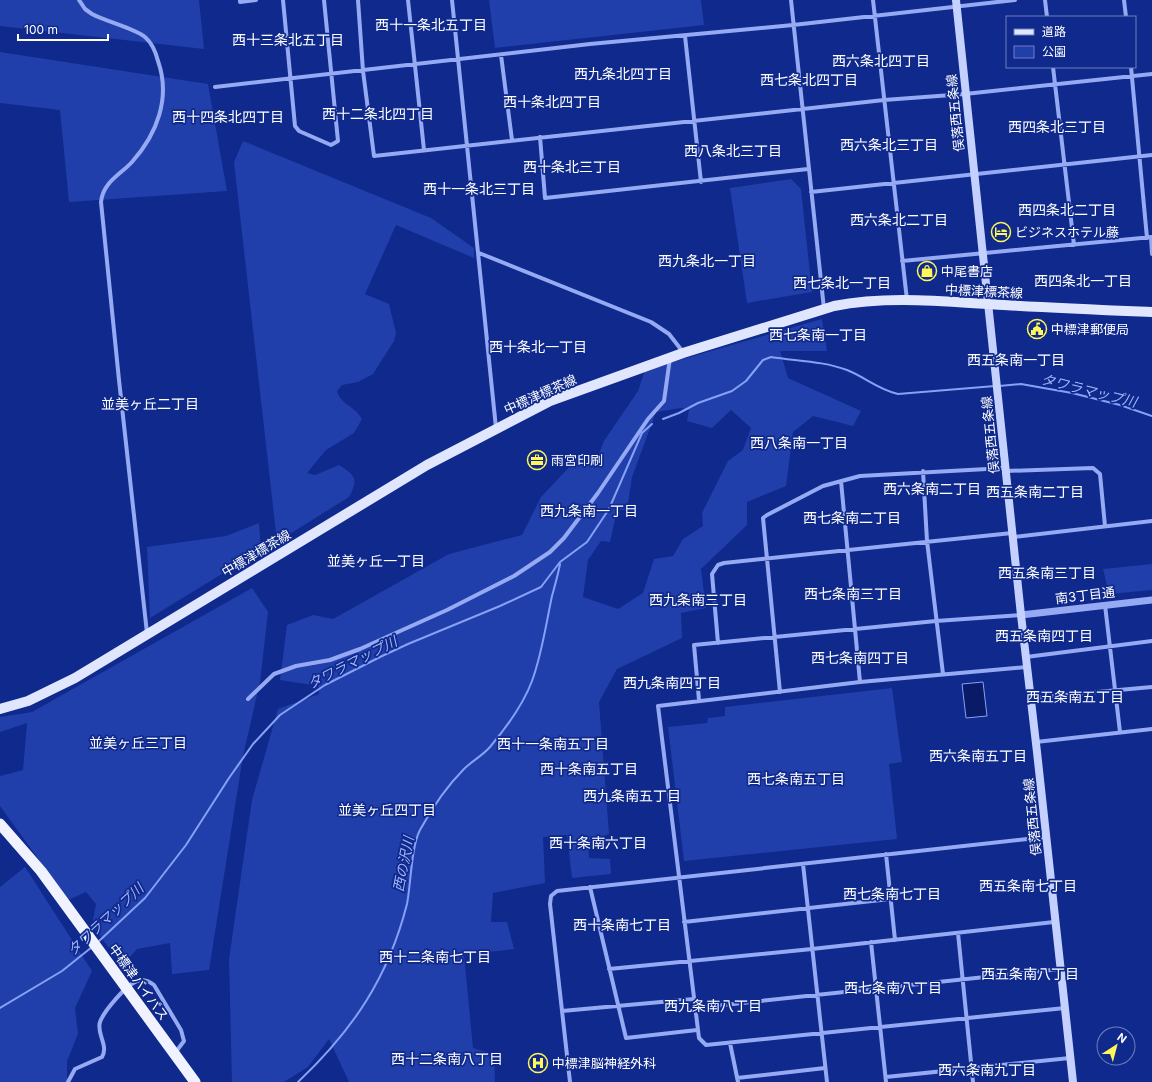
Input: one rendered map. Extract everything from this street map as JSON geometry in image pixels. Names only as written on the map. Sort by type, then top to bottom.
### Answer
[{"type":"highway","name":"中標津バイパス","points":[[0,824],[41,871],[195,1082]]},
{"type":"main road","name":"俣落西五条線","points":[[956,3],[1012,535],[1028,667],[1054,922],[1061,969],[1073,1082]]},
{"type":"main road","name":"中標津標茶線","points":[[0,709],[41,695],[75,678],[427,465],[496,428],[550,401],[683,353],[824,310],[859,301],[988,304],[1152,312]]},
{"type":"street","points":[[79,0],[92,14],[146,38],[158,58],[163,78],[162,106],[152,135],[131,163],[107,185],[101,202],[119,380],[148,634]]},
{"type":"street","points":[[240,0],[240,2],[256,0]]},
{"type":"street","points":[[283,0],[295,126],[299,131],[331,145],[338,141],[324,0]]},
{"type":"street","points":[[358,0],[363,70],[374,156],[512,140],[694,122],[802,108],[966,94],[1152,74]]},
{"type":"street","points":[[408,0],[424,150]]},
{"type":"street","points":[[452,0],[496,428]]},
{"type":"street","points":[[790,0],[824,310]]},
{"type":"street","points":[[873,0],[907,301]]},
{"type":"street","points":[[215,87],[331,75],[590,44],[793,25],[956,3],[1015,0]]},
{"type":"street","points":[[1045,0],[1047,16]]},
{"type":"street","points":[[1124,0],[1126,16]]},
{"type":"street","points":[[685,36],[701,182]]},
{"type":"street","points":[[501,55],[512,140]]},
{"type":"street","points":[[1053,68],[1074,245]]},
{"type":"street","points":[[1131,68],[1152,254]]},
{"type":"street","points":[[540,138],[545,198],[808,169]]},
{"type":"street","points":[[811,192],[1152,155]]},
{"type":"street","points":[[902,261],[1150,237]]},
{"type":"street","points":[[479,253],[651,322],[669,334],[683,353]]},
{"type":"street","points":[[248,699],[274,674],[296,666],[330,660],[360,649],[468,600],[514,576],[550,552],[561,541],[598,493],[648,419],[664,402],[670,358]]},
{"type":"street","points":[[780,692],[763,518],[823,486],[860,476],[924,471],[1093,468],[1100,474],[1105,526]]},
{"type":"street","points":[[924,471],[927,541],[942,674]]},
{"type":"street","points":[[842,481],[860,682]]},
{"type":"street","points":[[718,643],[712,574],[714,569],[724,563],[927,541],[1012,535],[1152,521]]},
{"type":"street","name":"南3丁目通","points":[[1021,615],[1152,600]]},
{"type":"street","points":[[1105,605],[1120,732]]},
{"type":"street","points":[[699,700],[694,645],[936,621],[1021,615]]},
{"type":"street","points":[[1026,657],[1152,642]]},
{"type":"street","points":[[1028,667],[860,682],[658,706],[699,1038],[706,1045],[1065,1008]]},
{"type":"street","points":[[1031,698],[1152,687]]},
{"type":"street","points":[[1036,742],[1152,729]]},
{"type":"street","points":[[570,1082],[550,899],[557,891],[1046,837]]},
{"type":"street","points":[[886,854],[895,940]]},
{"type":"street","points":[[803,864],[827,1082]]},
{"type":"street","points":[[590,887],[626,1038],[698,1030]]},
{"type":"street","points":[[684,922],[890,899]]},
{"type":"street","points":[[609,969],[812,949],[1054,922]]},
{"type":"street","points":[[958,933],[973,1082]]},
{"type":"street","points":[[871,942],[886,1080],[1070,1058]]},
{"type":"street","points":[[695,1008],[1061,969]]},
{"type":"street","points":[[68,1082],[75,1070],[102,1057],[105,1047],[99,1028],[100,1022],[118,997],[137,981],[147,981],[154,985],[181,1030],[184,1041],[175,1053]]},
{"type":"street","points":[[562,1011],[694,999]]},
{"type":"street","points":[[730,1043],[738,1080],[825,1068]]},
{"type":"green space","points":[[0,0],[199,0],[204,49],[0,26]]},
{"type":"green space","points":[[489,0],[701,0],[704,25],[495,48]]},
{"type":"green space","points":[[0,52],[208,84],[227,191],[69,202],[60,110],[0,103]]},
{"type":"green space","points":[[243,141],[431,218],[474,248],[474,258],[396,225],[365,294],[389,304],[396,333],[394,341],[373,374],[358,382],[342,385],[337,391],[341,399],[356,411],[362,419],[354,433],[326,450],[307,473],[315,475],[339,465],[352,475],[354,478],[354,486],[349,497],[277,542],[234,162]]},
{"type":"green space","points":[[791,179],[801,189],[812,292],[747,303],[730,188]]},
{"type":"green space","points":[[822,319],[827,351],[780,351],[788,378],[861,411],[853,426],[813,416],[793,432],[786,486],[747,502],[747,525],[701,569],[706,608],[681,613],[682,638],[617,669],[599,702],[609,834],[588,841],[589,858],[610,859],[611,874],[572,878],[567,835],[543,837],[545,883],[493,893],[491,922],[507,922],[514,949],[464,955],[473,1048],[494,1054],[495,1082],[349,1082],[329,1039],[308,1067],[284,1082],[232,1082],[229,959],[252,800],[278,709],[319,694],[318,681],[312,685],[280,680],[287,625],[313,615],[333,619],[449,554],[522,535],[541,497],[576,460],[592,462],[598,456],[604,441],[638,391],[645,370]],"holes":[[[681,408],[689,410],[687,421],[712,428],[731,410],[751,428],[743,450],[728,461],[702,513],[703,526],[683,539],[673,556],[654,559],[643,593],[618,609],[583,597],[588,560],[601,541],[610,542],[617,510],[627,510],[632,477],[656,412]]]},
{"type":"green space","points":[[259,523],[261,550],[150,618],[147,547],[226,536]]},
{"type":"green space","points":[[1152,564],[1152,590],[1109,594],[1103,569]]},
{"type":"green space","points":[[252,588],[268,612],[260,682],[243,756],[209,970],[172,974],[170,943],[137,949],[122,966],[92,925],[96,904],[86,892],[68,900],[0,806],[0,776],[23,770],[27,723],[0,732],[0,717],[32,712]]},
{"type":"green space","points":[[892,688],[902,762],[889,764],[897,839],[684,861],[668,727],[707,723],[708,718],[725,716],[725,707]]},
{"type":"green space","points":[[25,867],[92,971],[75,1008],[78,1034],[67,1061],[67,1082],[0,1082],[0,887]]},
{"type":"shaded area","points":[[983,682],[987,716],[966,718],[962,684]]},
{"type":"waterway","name":"タワラマップ川","points":[[663,419],[698,403],[732,391],[746,381],[763,360],[771,357],[838,367],[898,394],[995,386]]},
{"type":"waterway","name":"タワラマップ川","points":[[999,386],[1021,384],[1072,393],[1120,405],[1152,416]]},
{"type":"waterway","name":"タワラマップ川","points":[[98,942],[145,898],[186,845],[229,778],[253,744],[280,715],[325,685],[380,657],[541,587],[560,562],[587,542],[609,509],[642,433],[652,424]]},
{"type":"waterway","name":"西の沢川","points":[[298,1082],[336,1043],[352,1022],[379,979],[390,956],[407,904],[413,856],[420,830],[440,798],[467,766],[487,750],[496,740],[514,716],[524,699],[532,681],[544,639],[560,564]]},
{"type":"waterway","name":"タワラマップ川","points":[[0,1008],[62,971],[92,947]]},
{"type":"place","name":"ビジネスホテル藤","points":[[1001,232]]},
{"type":"place","name":"中尾書店","points":[[927,271]]},
{"type":"place","name":"中標津郵便局","points":[[1037,329]]},
{"type":"place","name":"雨宮印刷","points":[[537,460]]},
{"type":"place","name":"中標津脳神経外科","points":[[538,1063]]},
{"type":"district","name":"西十一条北五丁目","points":[[431,24]]},
{"type":"district","name":"西十三条北五丁目","points":[[288,39]]},
{"type":"district","name":"西六条北四丁目","points":[[881,60]]},
{"type":"district","name":"西九条北四丁目","points":[[623,73]]},
{"type":"district","name":"西七条北四丁目","points":[[809,79]]},
{"type":"district","name":"西十条北四丁目","points":[[552,101]]},
{"type":"district","name":"西十二条北四丁目","points":[[378,113]]},
{"type":"district","name":"西十四条北四丁目","points":[[228,116]]},
{"type":"district","name":"西四条北三丁目","points":[[1057,126]]},
{"type":"district","name":"西六条北三丁目","points":[[889,144]]},
{"type":"district","name":"西八条北三丁目","points":[[733,150]]},
{"type":"district","name":"西十条北三丁目","points":[[572,166]]},
{"type":"district","name":"西十一条北三丁目","points":[[479,188]]},
{"type":"district","name":"西四条北二丁目","points":[[1067,209]]},
{"type":"district","name":"西六条北二丁目","points":[[899,219]]},
{"type":"district","name":"西九条北一丁目","points":[[707,260]]},
{"type":"district","name":"西四条北一丁目","points":[[1083,280]]},
{"type":"district","name":"西七条北一丁目","points":[[842,282]]},
{"type":"district","name":"西七条南一丁目","points":[[818,334]]},
{"type":"district","name":"西十条北一丁目","points":[[538,346]]},
{"type":"district","name":"西五条南一丁目","points":[[1016,359]]},
{"type":"district","name":"並美ヶ丘二丁目","points":[[150,403]]},
{"type":"district","name":"西八条南一丁目","points":[[799,442]]},
{"type":"district","name":"西六条南二丁目","points":[[932,488]]},
{"type":"district","name":"西五条南二丁目","points":[[1035,491]]},
{"type":"district","name":"西九条南一丁目","points":[[589,510]]},
{"type":"district","name":"西七条南二丁目","points":[[852,517]]},
{"type":"district","name":"並美ヶ丘一丁目","points":[[376,560]]},
{"type":"district","name":"西五条南三丁目","points":[[1047,572]]},
{"type":"district","name":"西七条南三丁目","points":[[853,593]]},
{"type":"district","name":"西九条南三丁目","points":[[698,599]]},
{"type":"district","name":"西五条南四丁目","points":[[1044,635]]},
{"type":"district","name":"西七条南四丁目","points":[[860,657]]},
{"type":"district","name":"西九条南四丁目","points":[[672,682]]},
{"type":"district","name":"西五条南五丁目","points":[[1075,696]]},
{"type":"district","name":"並美ヶ丘三丁目","points":[[138,742]]},
{"type":"district","name":"西十一条南五丁目","points":[[553,743]]},
{"type":"district","name":"西六条南五丁目","points":[[978,755]]},
{"type":"district","name":"西十条南五丁目","points":[[589,768]]},
{"type":"district","name":"西七条南五丁目","points":[[796,778]]},
{"type":"district","name":"西九条南五丁目","points":[[632,795]]},
{"type":"district","name":"並美ヶ丘四丁目","points":[[387,809]]},
{"type":"district","name":"西十条南六丁目","points":[[598,842]]},
{"type":"district","name":"西五条南七丁目","points":[[1028,885]]},
{"type":"district","name":"西七条南七丁目","points":[[892,893]]},
{"type":"district","name":"西十条南七丁目","points":[[622,924]]},
{"type":"district","name":"西十二条南七丁目","points":[[435,956]]},
{"type":"district","name":"西五条南八丁目","points":[[1030,973]]},
{"type":"district","name":"西七条南八丁目","points":[[893,987]]},
{"type":"district","name":"西九条南八丁目","points":[[713,1005]]},
{"type":"district","name":"西十二条南八丁目","points":[[447,1058]]},
{"type":"district","name":"西六条南九丁目","points":[[987,1069]]}]
